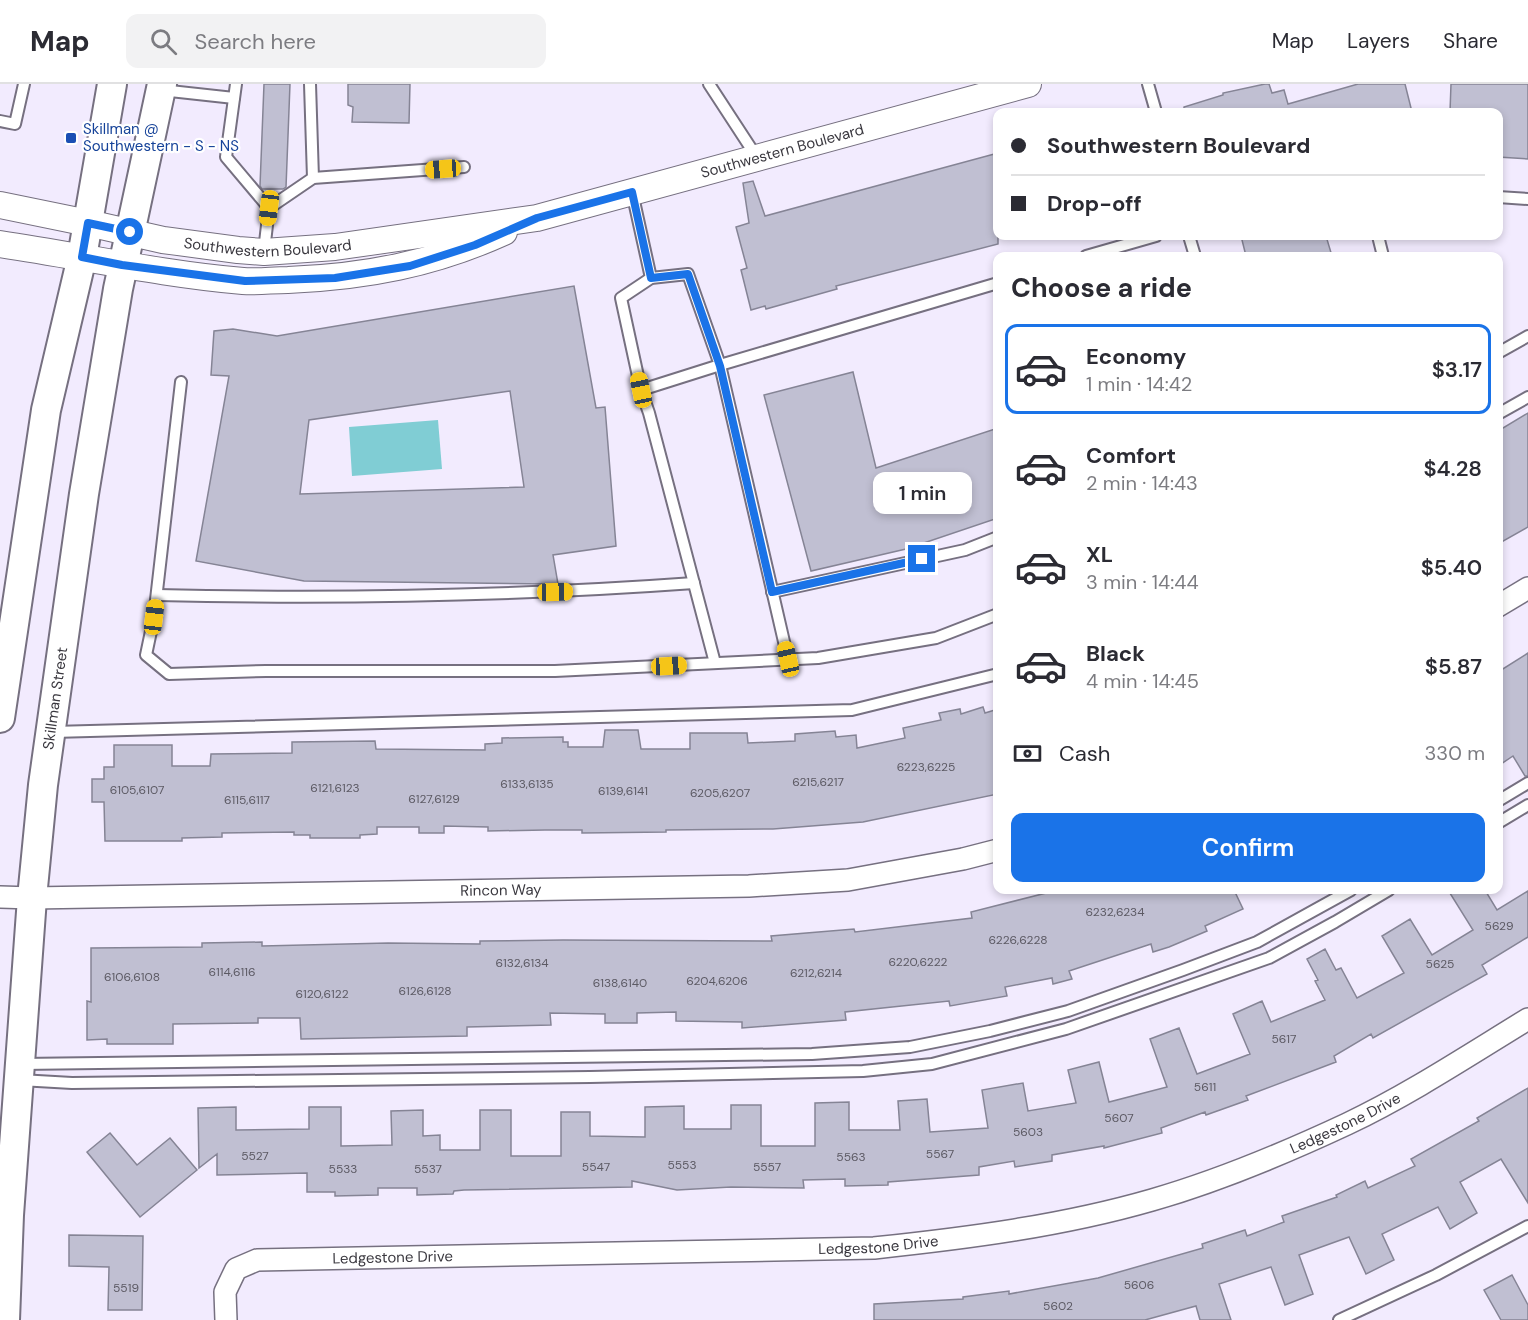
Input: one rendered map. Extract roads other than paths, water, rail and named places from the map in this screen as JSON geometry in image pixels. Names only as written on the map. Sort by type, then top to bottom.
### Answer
[{"type":"main road","points":[[0,718],[46,410],[82,257],[112,84]]},
{"type":"main road","name":"Skillman Street","points":[[5,1320],[9,1215],[32,898],[50,732],[84,494],[122,265],[161,87]]},
{"type":"street","name":"Southwestern Boulevard","points":[[0,205],[163,240],[238,250],[264,252],[346,246],[537,218],[1028,84]]},
{"type":"street","name":"Southwestern Boulevard","points":[[0,244],[122,265],[245,281],[335,278],[410,266],[475,245],[537,218]]},
{"type":"street","points":[[1503,603],[1528,588]]},
{"type":"street","name":"Rincon Way","points":[[0,897],[749,886],[848,880],[993,851]]},
{"type":"street","name":"Ledgestone Drive","points":[[226,1320],[225,1292],[236,1269],[257,1260],[874,1248],[966,1238],[1069,1221],[1153,1200],[1249,1166],[1348,1123],[1439,1073],[1528,1019]]},
{"type":"lane","points":[[0,121],[15,124],[24,84]]},
{"type":"lane","points":[[236,84],[226,157],[269,208],[264,252]]},
{"type":"lane","points":[[310,84],[313,178]]},
{"type":"lane","points":[[709,84],[757,158]]},
{"type":"lane","points":[[1148,84],[1155,108]]},
{"type":"lane","points":[[161,87],[234,98]]},
{"type":"lane","points":[[269,208],[313,178],[464,167]]},
{"type":"lane","points":[[632,192],[651,278]]},
{"type":"lane","points":[[1503,197],[1528,199]]},
{"type":"lane","points":[[1100,252],[1142,240]]},
{"type":"lane","points":[[715,663],[641,390],[621,298],[651,278],[688,274],[720,366],[788,659]]},
{"type":"lane","points":[[641,390],[993,284]]},
{"type":"lane","points":[[1503,350],[1528,336]]},
{"type":"lane","points":[[181,382],[157,595],[147,655],[169,674],[266,671],[555,671],[818,658],[936,638],[993,616]]},
{"type":"lane","points":[[1503,411],[1528,397]]},
{"type":"lane","points":[[772,592],[964,550],[993,539]]},
{"type":"lane","points":[[157,595],[251,597],[579,591],[694,583]]},
{"type":"lane","points":[[50,732],[852,710],[993,675]]},
{"type":"lane","points":[[1503,798],[1528,783]]},
{"type":"lane","points":[[1503,820],[1528,805]]},
{"type":"lane","points":[[20,1072],[812,1054],[910,1047],[990,1031],[1068,1011],[1257,942],[1345,894]]},
{"type":"lane","points":[[20,1072],[72,1083],[590,1077],[863,1071],[932,1064],[1066,1029],[1269,957],[1382,894]]},
{"type":"lane","points":[[1339,1320],[1436,1275],[1528,1226]]},
{"type":"water","points":[[438,420],[442,469],[352,476],[349,427]]},
{"type":"place","name":"Skillman @ Southwestern - S - NS","points":[[71,138]]}]
